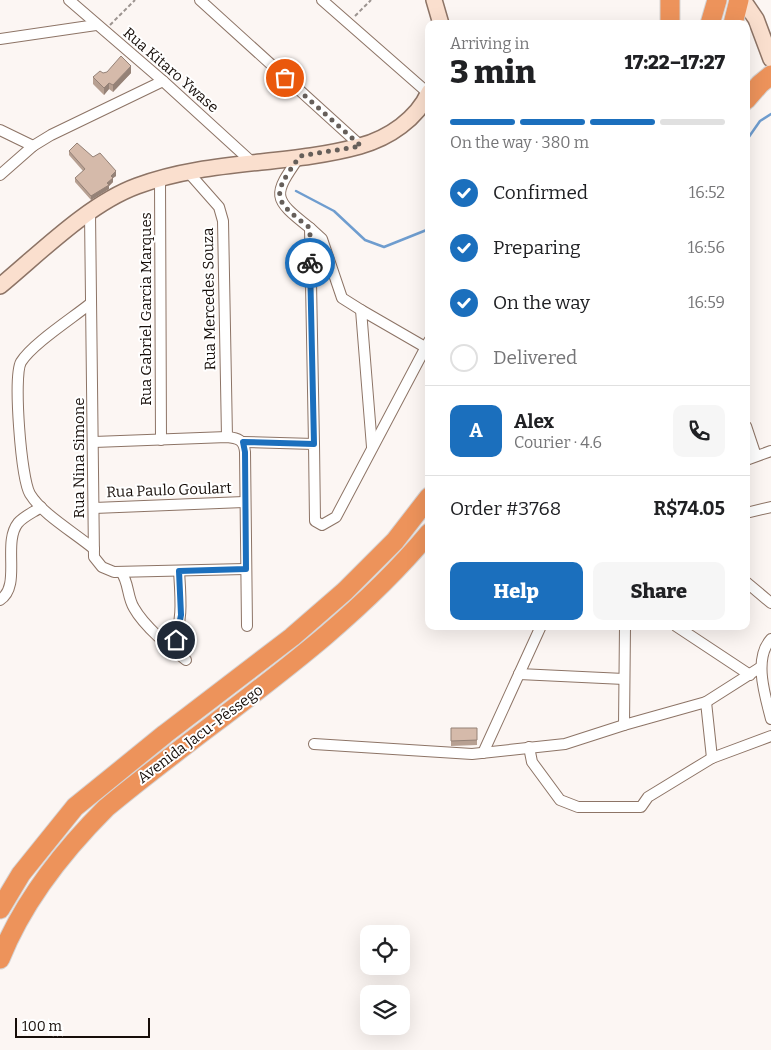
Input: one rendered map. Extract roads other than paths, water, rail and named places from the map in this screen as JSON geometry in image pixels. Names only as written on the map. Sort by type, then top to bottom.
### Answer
[{"type":"highway","points":[[670,0],[670,20]]},
{"type":"highway","points":[[711,20],[717,0]]},
{"type":"highway","points":[[734,20],[739,0]]},
{"type":"highway","points":[[750,95],[771,75]]},
{"type":"highway","name":"Avenida Jacu-Pêssego","points":[[0,909],[41,847],[74,807],[165,734],[292,637],[337,598],[395,541],[425,502]]},
{"type":"highway","name":"Avenida Jacu-Pêssego","points":[[0,959],[10,935],[48,875],[74,840],[106,808],[326,637],[399,569],[425,538]]},
{"type":"main road","points":[[434,0],[440,20]]},
{"type":"main road","points":[[743,0],[756,19],[771,60]]},
{"type":"main road","points":[[0,286],[90,213],[122,192],[160,178],[361,146],[396,130],[412,118],[422,107],[425,100]]},
{"type":"street","name":"Rua Kitaro Ywase","points":[[69,0],[163,81],[254,164]]},
{"type":"street","points":[[200,0],[361,146]]},
{"type":"street","points":[[322,0],[347,24],[425,89]]},
{"type":"street","points":[[0,39],[100,28]]},
{"type":"street","points":[[0,175],[33,146],[87,116],[163,81]]},
{"type":"street","points":[[0,130],[33,146]]},
{"type":"street","points":[[300,156],[285,178],[279,194],[283,207],[322,239],[342,298],[425,343]]},
{"type":"street","name":"Rua Mercedes Souza","points":[[189,173],[219,207],[223,222],[227,437]]},
{"type":"street","name":"Rua Gabriel Garcia Marques","points":[[160,178],[162,440]]},
{"type":"street","name":"Rua Nina Simone","points":[[90,213],[94,549]]},
{"type":"street","points":[[310,228],[315,521],[322,524],[336,518],[425,348]]},
{"type":"street","points":[[92,303],[32,351],[19,368],[17,375],[24,476],[30,495],[41,507],[94,549],[97,562],[108,570],[121,572],[246,569]]},
{"type":"street","points":[[361,310],[372,448]]},
{"type":"street","points":[[94,442],[227,437],[241,440],[314,444]]},
{"type":"street","points":[[241,440],[245,452],[244,502],[247,626]]},
{"type":"street","points":[[751,458],[771,451]]},
{"type":"street","name":"Rua Paulo Goulart","points":[[94,508],[244,502]]},
{"type":"street","points":[[0,600],[5,596],[10,587],[15,529],[23,519],[41,507]]},
{"type":"street","points":[[750,512],[771,507]]},
{"type":"street","points":[[172,650],[180,630],[179,571]]},
{"type":"street","points":[[121,572],[125,577],[133,607],[172,650],[186,660]]},
{"type":"street","points":[[750,585],[771,603]]},
{"type":"street","points":[[483,753],[539,630]]},
{"type":"street","points":[[624,725],[625,630]]},
{"type":"street","points":[[682,630],[750,674]]},
{"type":"street","points":[[771,639],[763,650],[761,667],[771,719]]},
{"type":"street","points":[[314,744],[472,754],[565,744],[706,702],[761,667]]},
{"type":"street","points":[[519,674],[624,679]]},
{"type":"street","points":[[706,702],[712,758]]},
{"type":"street","points":[[529,748],[532,762],[560,800],[578,807],[641,807],[648,797],[712,758],[771,736]]},
{"type":"waterway","points":[[750,135],[760,121],[771,114]]},
{"type":"waterway","points":[[296,191],[334,211],[365,240],[384,247],[425,231]]}]
